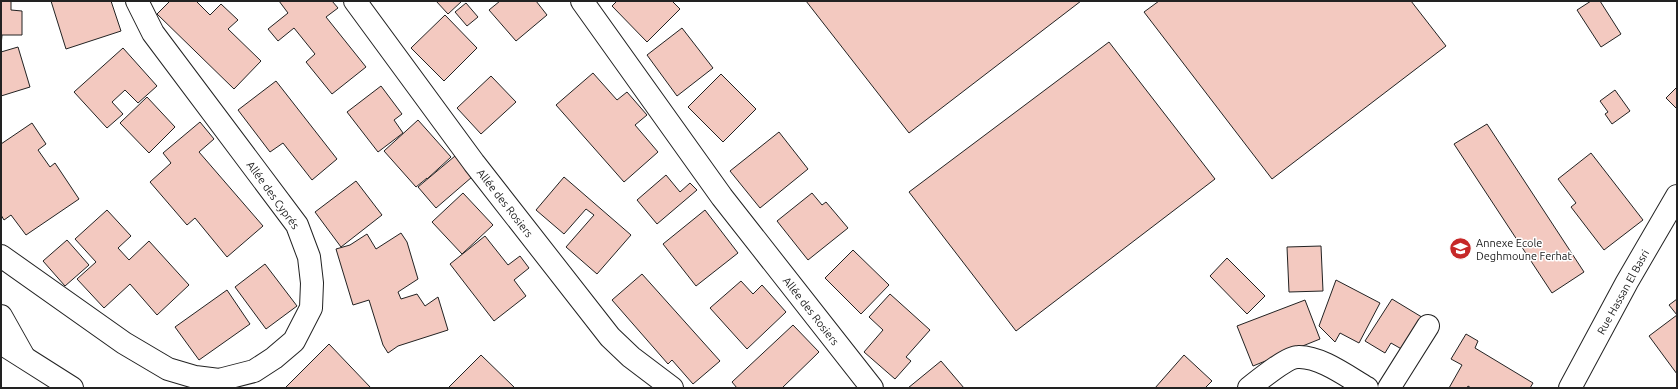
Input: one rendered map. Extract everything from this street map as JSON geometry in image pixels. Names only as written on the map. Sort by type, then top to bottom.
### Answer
[{"type":"street","name":"Allée des Cyprés","points":[[1,256],[124,343],[168,369],[195,377],[219,380],[254,371],[274,358],[294,341],[311,308],[312,283],[309,257],[297,225],[153,34],[137,1]]},
{"type":"street","name":"Allée des Rosiers","points":[[355,1],[474,163],[610,337],[631,357],[672,388]]},
{"type":"street","name":"Allée des Rosiers","points":[[582,1],[722,197],[872,388]]},
{"type":"street","name":"Rue Hassan El Basri","points":[[1570,388],[1627,282],[1677,196]]},
{"type":"street","points":[[1,316],[24,357]]},
{"type":"street","points":[[1389,388],[1428,326]]},
{"type":"street","points":[[1,343],[72,388]]},
{"type":"street","points":[[1249,388],[1269,372],[1296,357],[1318,360],[1367,388]]},
{"type":"building","points":[[1,1],[11,1],[11,10],[22,11],[22,35],[2,35],[1,46]]},
{"type":"building","points":[[51,1],[111,1],[121,31],[66,49]]},
{"type":"building","points":[[170,1],[196,1],[210,15],[221,4],[238,20],[228,29],[261,61],[234,89],[157,14]]},
{"type":"building","points":[[279,1],[332,1],[338,8],[326,17],[366,67],[332,94],[306,62],[315,54],[294,28],[278,41],[268,29],[288,13]]},
{"type":"building","points":[[436,1],[462,1],[448,14]]},
{"type":"building","points":[[500,1],[536,1],[547,15],[516,41],[489,10]]},
{"type":"building","points":[[617,1],[672,1],[680,9],[647,42],[612,6]]},
{"type":"building","points":[[806,1],[1081,1],[909,133]]},
{"type":"building","points":[[1159,1],[1411,1],[1446,46],[1272,179],[1144,12]]},
{"type":"building","points":[[1591,1],[1600,1],[1621,34],[1601,47],[1577,10]]},
{"type":"building","points":[[466,3],[478,17],[467,26],[455,12]]},
{"type":"building","points":[[445,15],[477,48],[444,81],[411,48]]},
{"type":"building","points":[[682,28],[713,68],[677,96],[647,55]]},
{"type":"building","points":[[1109,42],[1215,179],[1016,331],[909,192]]},
{"type":"building","points":[[18,47],[30,87],[1,96],[1,52]]},
{"type":"building","points":[[123,48],[157,86],[138,103],[125,90],[112,102],[123,114],[107,128],[74,92]]},
{"type":"building","points":[[593,73],[617,100],[627,92],[647,115],[635,125],[658,152],[624,182],[556,105]]},
{"type":"building","points":[[721,74],[756,109],[723,142],[688,107]]},
{"type":"building","points":[[491,76],[516,102],[481,134],[457,108]]},
{"type":"building","points":[[276,81],[337,159],[312,180],[283,143],[270,152],[238,110]]},
{"type":"building","points":[[381,86],[402,114],[394,120],[403,133],[378,152],[347,112]]},
{"type":"building","points":[[1677,87],[1677,109],[1666,98]]},
{"type":"building","points":[[1615,90],[1630,111],[1612,124],[1605,114],[1608,112],[1600,101]]},
{"type":"building","points":[[147,97],[175,127],[149,153],[120,123]]},
{"type":"building","points":[[418,120],[451,157],[416,187],[384,151]]},
{"type":"building","points":[[200,122],[214,139],[199,152],[263,226],[227,257],[195,218],[187,225],[150,182],[171,163],[163,153]]},
{"type":"building","points":[[32,123],[46,144],[38,150],[50,167],[55,163],[79,199],[26,235],[11,215],[4,220],[1,215],[1,144]]},
{"type":"building","points":[[1487,124],[1584,272],[1552,293],[1454,144]]},
{"type":"building","points":[[779,132],[808,169],[760,208],[730,171]]},
{"type":"building","points":[[1591,153],[1643,220],[1604,250],[1571,207],[1576,203],[1558,179]]},
{"type":"building","points":[[455,156],[472,177],[436,208],[418,187]]},
{"type":"building","points":[[666,175],[680,192],[690,183],[697,190],[657,224],[637,200]]},
{"type":"building","points":[[564,177],[631,235],[597,274],[566,247],[594,215],[586,209],[564,234],[536,210]]},
{"type":"building","points":[[356,181],[382,215],[341,247],[315,212]]},
{"type":"building","points":[[463,193],[493,225],[462,254],[432,222]]},
{"type":"building","points":[[812,193],[822,205],[826,202],[848,228],[808,260],[777,221]]},
{"type":"building","points":[[107,210],[131,236],[118,248],[129,260],[149,241],[189,285],[157,315],[130,284],[104,308],[77,279],[96,262],[75,239]]},
{"type":"building","points":[[705,210],[738,253],[696,286],[663,244]]},
{"type":"building","points":[[401,233],[407,242],[418,279],[398,292],[401,299],[417,294],[425,306],[438,297],[448,330],[398,346],[388,353],[383,345],[369,300],[353,305],[336,249],[350,245],[367,234],[376,249]]},
{"type":"building","points":[[485,236],[508,265],[520,256],[529,268],[514,280],[526,296],[494,321],[450,264]]},
{"type":"building","points":[[67,240],[89,265],[65,286],[43,261]]},
{"type":"building","points":[[1321,246],[1323,291],[1289,292],[1287,247]]},
{"type":"building","points":[[853,250],[889,285],[861,314],[825,278]]},
{"type":"building","points":[[1227,258],[1265,296],[1247,314],[1210,276]]},
{"type":"building","points":[[265,264],[297,306],[266,329],[235,287]]},
{"type":"building","points":[[642,274],[720,361],[693,384],[672,360],[668,364],[612,300]]},
{"type":"building","points":[[1336,280],[1380,303],[1359,343],[1340,333],[1335,342],[1319,326]]},
{"type":"building","points":[[741,281],[753,294],[762,285],[786,312],[747,349],[710,308]]},
{"type":"building","points":[[227,290],[250,324],[199,360],[175,327]]},
{"type":"building","points":[[890,294],[930,330],[906,357],[911,361],[895,379],[864,352],[883,330],[869,317]]},
{"type":"building","points":[[1392,299],[1425,319],[1405,351],[1391,343],[1385,353],[1365,341]]},
{"type":"building","points":[[1677,299],[1677,315],[1669,305]]},
{"type":"building","points":[[1305,300],[1320,339],[1253,366],[1237,326]]},
{"type":"building","points":[[1677,315],[1677,374],[1649,336]]},
{"type":"building","points":[[793,325],[819,352],[782,388],[737,388],[732,382]]},
{"type":"building","points":[[1466,334],[1478,341],[1475,348],[1533,383],[1530,388],[1471,388],[1468,386],[1467,388],[1449,388],[1462,365],[1451,359]]},
{"type":"building","points":[[329,344],[371,388],[287,388],[286,387]]},
{"type":"building","points":[[481,355],[515,388],[448,388]]},
{"type":"building","points":[[1184,355],[1212,381],[1205,388],[1155,388]]},
{"type":"building","points":[[941,361],[964,388],[908,388]]},
{"type":"place","name":"Annexe Ecole Deghmoune Ferhat","points":[[1461,249]]}]
